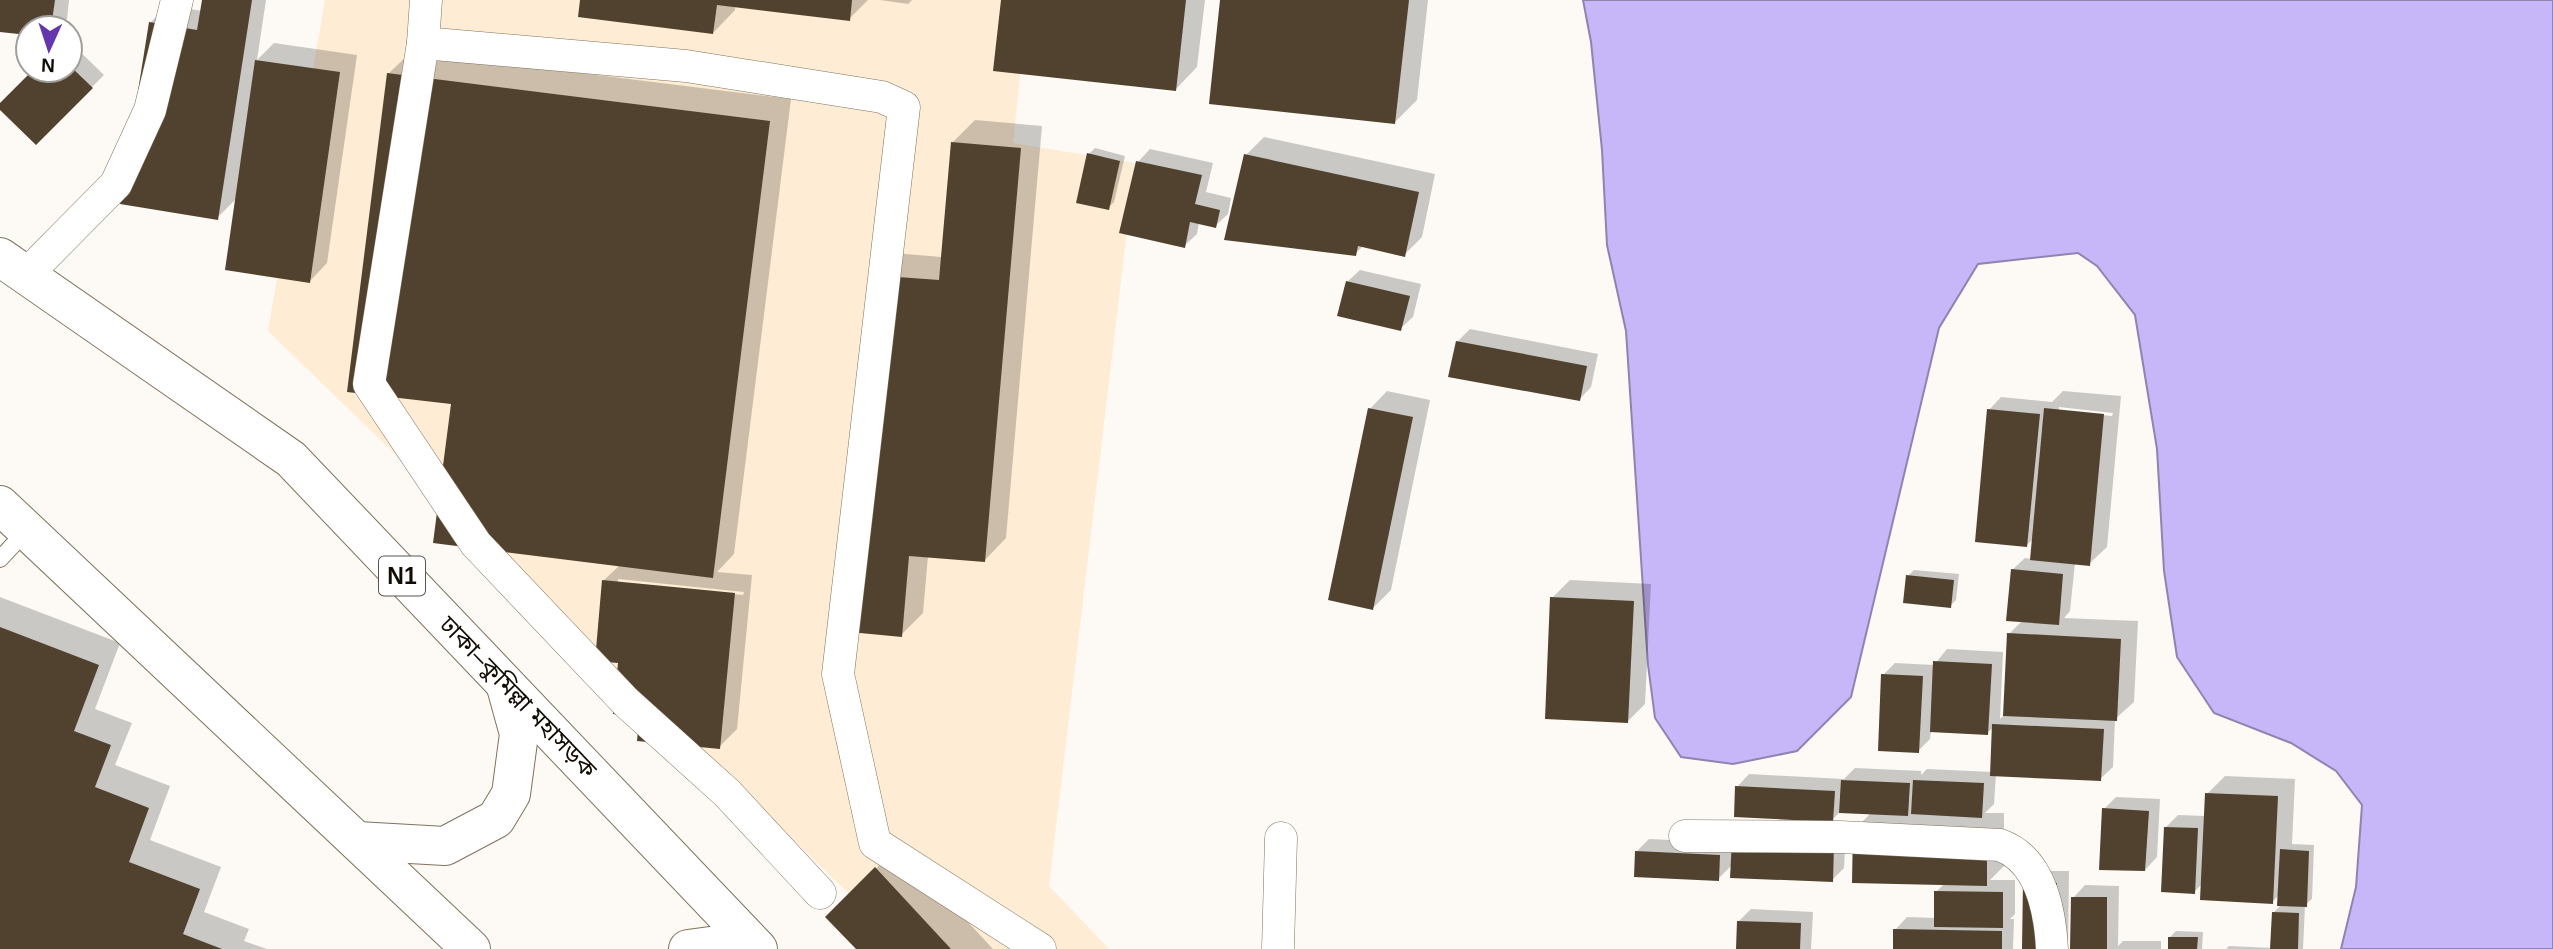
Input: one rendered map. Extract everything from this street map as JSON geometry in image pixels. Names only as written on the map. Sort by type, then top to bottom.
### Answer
[{"type":"highway","name":"ঢাকা–কুমিল্লা মহাসড়ক","points":[[12,267],[291,459],[757,948]]},
{"type":"highway","points":[[13,518],[471,949]]},
{"type":"highway","points":[[357,841],[445,846],[496,819],[511,794],[519,734],[506,685]]},
{"type":"highway","points":[[688,949],[740,942],[757,948]]},
{"type":"street","points":[[12,267],[116,184],[150,110],[177,0]]},
{"type":"street","points":[[426,0],[424,43],[369,384],[476,544],[626,702],[727,793],[820,892]]},
{"type":"street","points":[[424,43],[686,66],[882,97],[904,107],[838,674],[875,843],[1040,949]]},
{"type":"street","points":[[1685,836],[1840,837],[2000,845],[2015,850],[2031,869],[2050,913],[2053,949]]},
{"type":"street","points":[[1278,949],[1281,838]]},
{"type":"lane","points":[[0,559],[13,518]]},
{"type":"shaded area","points":[[325,0],[1028,0],[1013,143],[1135,163],[1049,886],[1109,949],[906,949],[268,331]]},
{"type":"shaded area","points":[[1583,0],[2553,0],[2553,949],[2341,949],[2356,887],[2362,805],[2336,771],[2291,743],[2214,713],[2177,657],[2164,571],[2157,449],[2135,315],[2097,266],[2078,253],[1978,264],[1939,328],[1851,697],[1797,751],[1733,764],[1681,757],[1655,718],[1648,665],[1626,331],[1607,245],[1602,150],[1591,42]]},
{"type":"building","points":[[0,0],[55,0],[53,14],[14,14],[14,34],[0,32]]},
{"type":"building","points":[[202,0],[252,0],[218,220],[120,204],[149,22],[197,30]]},
{"type":"building","points":[[580,0],[852,0],[850,21],[717,5],[713,34],[578,17]]},
{"type":"building","points":[[1001,0],[1186,0],[1176,91],[993,71]]},
{"type":"building","points":[[1220,0],[1409,0],[1395,124],[1209,104]]},
{"type":"building","points":[[255,60],[340,72],[310,283],[225,270]]},
{"type":"building","points":[[387,73],[770,121],[713,578],[433,543],[451,404],[347,392]]},
{"type":"building","points":[[84,79],[93,88],[36,145],[0,110],[0,103],[19,84],[84,84]]},
{"type":"building","points":[[951,142],[1021,148],[985,562],[909,556],[902,637],[839,631],[870,275],[939,280]]},
{"type":"building","points":[[1087,153],[1120,161],[1109,210],[1076,203]]},
{"type":"building","points":[[1244,154],[1419,192],[1405,257],[1358,246],[1356,256],[1224,240]]},
{"type":"building","points":[[1136,161],[1202,175],[1195,204],[1220,210],[1216,228],[1190,222],[1185,248],[1119,233]]},
{"type":"building","points":[[1346,281],[1410,296],[1401,331],[1337,316]]},
{"type":"building","points":[[1456,341],[1587,366],[1580,401],[1448,377]]},
{"type":"building","points":[[1368,408],[1413,417],[1373,610],[1328,600]]},
{"type":"building","points":[[2044,408],[2104,414],[2090,566],[2030,560]]},
{"type":"building","points":[[1987,409],[2040,414],[2027,547],[1975,542]]},
{"type":"building","points":[[2011,569],[2063,574],[2059,625],[2006,621]]},
{"type":"building","points":[[1906,575],[1954,580],[1951,608],[1903,603]]},
{"type":"building","points":[[602,580],[735,593],[720,749],[637,741],[639,717],[613,714],[618,663],[595,661]]},
{"type":"building","points":[[1550,597],[1634,601],[1628,723],[1545,719]]},
{"type":"building","points":[[0,627],[99,665],[74,731],[111,745],[95,787],[149,808],[129,862],[200,889],[183,934],[222,949],[0,949]]},
{"type":"building","points":[[2007,633],[2121,639],[2117,721],[2003,716]]},
{"type":"building","points":[[1933,661],[1992,664],[1988,735],[1930,732]]},
{"type":"building","points":[[1881,674],[1923,676],[1919,753],[1878,751]]},
{"type":"building","points":[[1992,724],[2104,729],[2101,781],[1990,776]]},
{"type":"building","points":[[1841,780],[1910,783],[1908,816],[1839,813]]},
{"type":"building","points":[[1913,780],[1984,783],[1982,818],[1911,814]]},
{"type":"building","points":[[1735,786],[1835,791],[1833,822],[1734,817]]},
{"type":"building","points":[[2205,793],[2278,796],[2273,904],[2200,900]]},
{"type":"building","points":[[2102,808],[2149,811],[2145,871],[2099,870]]},
{"type":"building","points":[[2164,827],[2198,828],[2195,894],[2161,892]]},
{"type":"building","points":[[1853,828],[1987,830],[1987,886],[1852,883]]},
{"type":"building","points":[[1732,840],[1834,844],[1833,882],[1730,878]]},
{"type":"building","points":[[2280,849],[2309,851],[2307,907],[2277,906]]},
{"type":"building","points":[[1635,851],[1720,855],[1719,881],[1634,877]]},
{"type":"building","points":[[875,867],[951,949],[856,949],[825,917]]},
{"type":"building","points":[[2023,882],[2057,883],[2056,949],[2022,949]]},
{"type":"building","points":[[1934,891],[2003,892],[2003,928],[1934,927]]},
{"type":"building","points":[[2071,897],[2107,897],[2107,949],[2070,949]]},
{"type":"building","points":[[2272,912],[2299,913],[2298,949],[2270,949]]},
{"type":"building","points":[[1737,921],[1801,923],[1800,949],[1736,949]]},
{"type":"building","points":[[1893,929],[2002,931],[2002,949],[1893,949]]},
{"type":"building","points":[[2168,937],[2198,937],[2197,949],[2168,949]]}]
